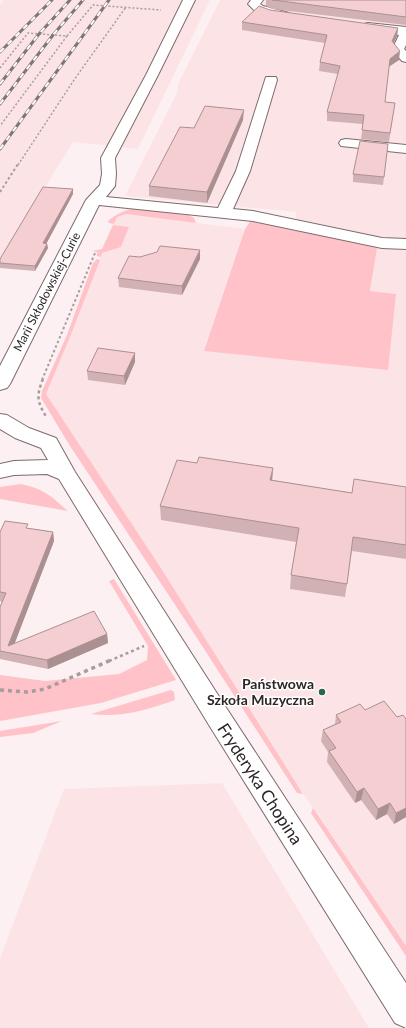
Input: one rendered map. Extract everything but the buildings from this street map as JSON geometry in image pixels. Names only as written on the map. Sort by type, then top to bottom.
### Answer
[{"type":"street","points":[[257,0],[254,4],[259,9],[270,13],[300,17]]},
{"type":"street","name":"Marii Skłodowskiej-Curie","points":[[0,384],[94,200],[107,186],[109,174],[108,158],[120,132],[152,75],[186,6]]},
{"type":"street","points":[[353,24],[406,31],[398,50],[406,58]]},
{"type":"street","points":[[223,213],[243,171],[271,80]]},
{"type":"street","points":[[346,143],[406,149]]},
{"type":"street","points":[[94,200],[260,217],[382,242],[406,244]]},
{"type":"street","name":"Fryderyka Chopina","points":[[0,420],[22,433],[49,443],[66,474],[218,717],[406,1012]]},
{"type":"street","points":[[0,438],[22,433]]},
{"type":"street","points":[[5,466],[50,467],[66,474]]},
{"type":"path","points":[[0,126],[67,36],[93,5],[126,7],[186,6]]},
{"type":"path","points":[[0,192],[74,80],[126,7]]},
{"type":"path","points":[[0,68],[28,33],[67,36]]},
{"type":"path","points":[[49,420],[40,407],[37,398],[38,391],[96,252]]},
{"type":"path","points":[[0,690],[27,692],[45,689],[168,636]]},
{"type":"shaded area","points":[[4,0],[210,0],[138,149],[73,142],[0,261],[0,5]]},
{"type":"shaded area","points":[[220,0],[406,0],[406,946],[290,774],[159,565],[46,394],[70,337],[102,253],[121,247],[129,227],[113,225],[117,217],[126,214],[245,229],[204,351],[396,294],[370,291],[378,237],[296,219],[296,212],[125,196],[178,91],[178,84]]},
{"type":"shaded area","points":[[134,208],[189,215],[194,218],[196,223],[126,214],[117,217],[114,224],[109,223],[108,221],[114,216]]},
{"type":"shaded area","points":[[251,220],[377,248],[370,291],[396,294],[388,370],[204,351],[245,229]]},
{"type":"shaded area","points":[[113,225],[129,227],[121,247],[102,253],[101,257],[97,256],[97,252],[92,251],[102,249]]},
{"type":"shaded area","points":[[97,259],[100,260],[46,394],[159,565],[303,794],[297,793],[70,446],[41,398],[42,391],[67,335],[93,263]]},
{"type":"shaded area","points":[[21,484],[36,488],[47,494],[68,511],[0,499],[0,487]]},
{"type":"shaded area","points":[[114,579],[176,680],[101,703],[0,721],[0,675],[45,681],[119,674],[147,660],[148,646],[109,581]]},
{"type":"shaded area","points":[[171,690],[174,692],[175,700],[154,707],[124,714],[91,714]]},
{"type":"shaded area","points":[[62,721],[33,733],[0,737],[0,731]]},
{"type":"shaded area","points":[[222,783],[369,1028],[0,1028],[0,958],[64,789]]},
{"type":"shaded area","points":[[313,808],[406,946],[406,956],[311,813]]},
{"type":"railway","points":[[0,52],[52,0]]},
{"type":"railway","points":[[0,84],[39,34],[70,0]]},
{"type":"railway","points":[[0,104],[53,35],[83,0]]},
{"type":"railway","points":[[0,149],[109,0]]},
{"type":"place","name":"Państwowa Szkoła Muzyczna","points":[[322,692]]}]
